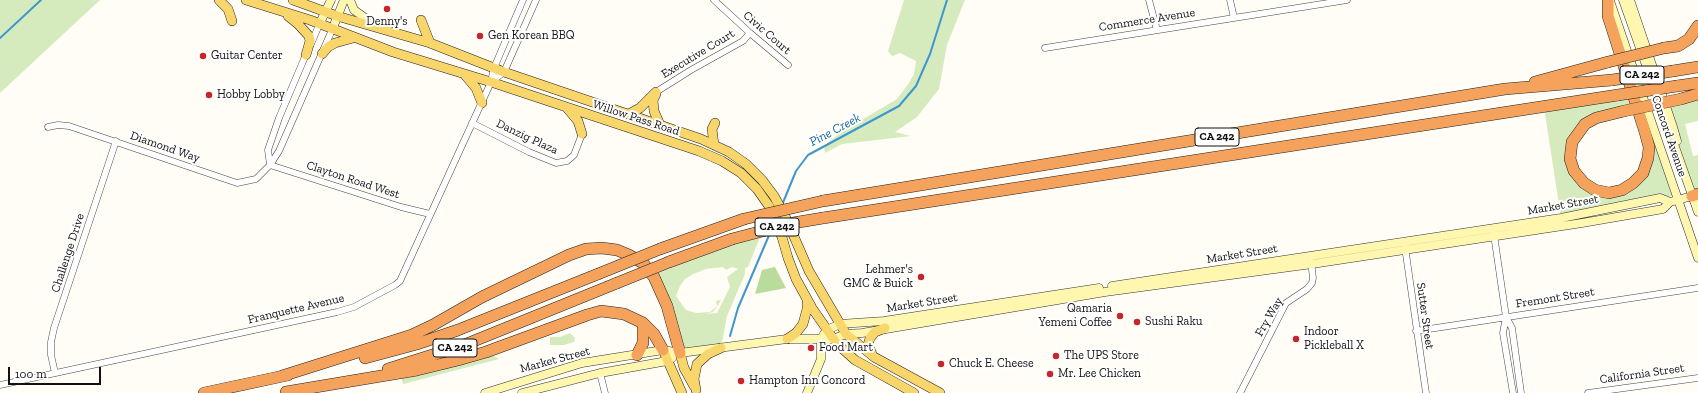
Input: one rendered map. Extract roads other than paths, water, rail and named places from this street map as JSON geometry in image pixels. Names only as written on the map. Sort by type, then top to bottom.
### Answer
[{"type":"highway","points":[[1609,0],[1608,16],[1645,132],[1648,147],[1648,158],[1643,173],[1633,183],[1622,190],[1608,193],[1595,190],[1584,183],[1574,171],[1570,159],[1572,142],[1584,124],[1596,118],[1624,111],[1681,99],[1698,94]]},
{"type":"highway","points":[[1505,89],[1664,48],[1678,46],[1689,39],[1698,26]]},
{"type":"highway","name":"CA 242","points":[[204,393],[365,358],[417,344],[458,330],[660,248],[744,219],[823,201],[1505,89],[1612,80],[1698,67]]},
{"type":"highway","name":"CA 242","points":[[284,392],[373,373],[425,359],[496,333],[669,262],[732,239],[788,224],[1698,83]]},
{"type":"highway","points":[[282,376],[412,335],[569,255],[586,249],[602,248],[617,250],[630,255],[643,263],[654,277],[667,306],[680,353]]},
{"type":"highway","points":[[284,392],[417,370],[458,360],[486,352],[601,311],[624,314],[643,323],[654,334],[663,350]]},
{"type":"highway","points":[[637,355],[643,343],[643,323]]},
{"type":"main road","points":[[219,0],[228,9],[232,21]]},
{"type":"main road","name":"Willow Pass Road","points":[[246,0],[310,20],[319,25],[393,52],[491,82],[694,150],[722,161],[741,173],[757,189],[769,206],[794,275],[824,334],[833,338],[855,360],[914,393]]},
{"type":"main road","name":"Willow Pass Road","points":[[293,0],[337,16],[430,44],[504,72],[714,144],[729,152],[746,164],[762,180],[778,204],[809,271],[846,334],[874,357],[940,393]]},
{"type":"main road","points":[[319,25],[331,0]]},
{"type":"main road","points":[[332,30],[344,0]]},
{"type":"main road","points":[[350,0],[354,10],[378,28]]},
{"type":"main road","name":"Concord Avenue","points":[[1609,0],[1698,258]]},
{"type":"main road","name":"Concord Avenue","points":[[1623,0],[1678,158],[1695,195],[1698,212]]},
{"type":"main road","name":"Concord Avenue","points":[[1630,0],[1673,127],[1678,146],[1678,158]]},
{"type":"main road","points":[[282,12],[298,24],[309,36],[310,41],[306,55]]},
{"type":"main road","points":[[421,20],[430,44]]},
{"type":"main road","points":[[322,54],[328,47],[335,43],[354,37]]},
{"type":"main road","points":[[464,74],[473,83],[482,102]]},
{"type":"main road","points":[[629,114],[640,108],[656,92]]},
{"type":"main road","points":[[656,92],[653,100],[654,111],[660,125]]},
{"type":"main road","points":[[566,107],[578,121],[582,134]]},
{"type":"main road","points":[[714,144],[712,128],[715,123]]},
{"type":"main road","name":"Market Street","points":[[833,338],[846,334],[862,333],[1105,292],[1494,232],[1660,198],[1670,202],[1695,195]]},
{"type":"main road","name":"Market Street","points":[[484,393],[582,363],[663,350],[680,353],[824,334],[840,324],[884,321],[952,310],[1311,260]]},
{"type":"main road","points":[[787,339],[796,333],[803,324],[807,309],[807,298]]},
{"type":"main road","points":[[926,322],[934,317],[949,314],[952,310],[958,313],[976,311],[984,312]]},
{"type":"main road","points":[[874,357],[868,345],[870,338],[875,332],[885,328]]},
{"type":"main road","points":[[807,393],[821,359],[824,334]]},
{"type":"main road","points":[[697,391],[694,379],[697,364],[708,354],[721,348]]},
{"type":"main road","points":[[663,350],[682,393]]},
{"type":"main road","points":[[680,353],[684,368],[697,391]]},
{"type":"main road","name":"Market Street","points":[[522,393],[600,373],[667,361],[680,353]]},
{"type":"street","name":"Franquette Avenue","points":[[0,385],[337,312],[354,307],[395,286],[400,281],[491,82],[494,68],[523,0]]},
{"type":"street","points":[[491,82],[504,72],[536,0]]},
{"type":"street","name":"Civic Court","points":[[714,0],[750,34],[788,66]]},
{"type":"street","points":[[1149,0],[1157,30]]},
{"type":"street","points":[[1230,0],[1234,18]]},
{"type":"street","name":"Commerce Avenue","points":[[1045,48],[1234,18],[1313,2],[1346,0]]},
{"type":"street","points":[[270,165],[268,150],[279,118],[319,25]]},
{"type":"street","name":"Diamond Way","points":[[48,127],[58,124],[69,126],[237,183],[256,179],[270,165],[279,151],[332,30]]},
{"type":"street","name":"Executive Court","points":[[656,92],[691,70],[743,41],[750,34]]},
{"type":"street","name":"Danzig Plaza","points":[[472,123],[529,152],[556,163],[567,161],[574,155],[582,134]]},
{"type":"street","name":"Challenge Drive","points":[[55,373],[51,355],[51,342],[54,328],[116,141]]},
{"type":"street","name":"Clayton Road West","points":[[270,165],[401,207],[430,214]]},
{"type":"street","points":[[1494,232],[1506,317],[1503,333],[1513,393]]},
{"type":"street","name":"Sutter Street","points":[[1405,246],[1426,393]]},
{"type":"street","name":"Fry Way","points":[[1240,393],[1286,304],[1307,289],[1312,283],[1313,278],[1311,260]]},
{"type":"street","name":"Fremont Street","points":[[1416,331],[1698,288]]},
{"type":"street","points":[[1506,317],[1512,328],[1522,393]]},
{"type":"street","points":[[600,373],[605,393]]},
{"type":"street","name":"California Street","points":[[1588,393],[1698,378]]},
{"type":"waterway","points":[[0,38],[41,0]]},
{"type":"waterway","name":"Pine Creek","points":[[782,205],[796,171],[808,155],[899,106],[916,86],[930,54],[947,0]]},
{"type":"waterway","name":"Pine Creek","points":[[730,336],[738,308],[770,233]]},
{"type":"place","name":"Denny's","points":[[387,9]]},
{"type":"place","name":"Gen Korean BBQ","points":[[480,36]]},
{"type":"place","name":"Guitar Center","points":[[203,56]]},
{"type":"place","name":"Hobby Lobby","points":[[209,95]]},
{"type":"place","name":"Lehmer's GMC & Buick","points":[[921,277]]},
{"type":"place","name":"Qamaria Yemeni Coffee","points":[[1120,316]]},
{"type":"place","name":"Sushi Raku","points":[[1137,322]]},
{"type":"place","name":"Indoor Pickleball X","points":[[1296,339]]},
{"type":"place","name":"Food Mart","points":[[811,348]]},
{"type":"place","name":"The UPS Store","points":[[1056,356]]},
{"type":"place","name":"Chuck E. Cheese","points":[[941,364]]},
{"type":"place","name":"Mr. Lee Chicken","points":[[1050,374]]},
{"type":"place","name":"Hampton Inn Concord","points":[[741,381]]}]
